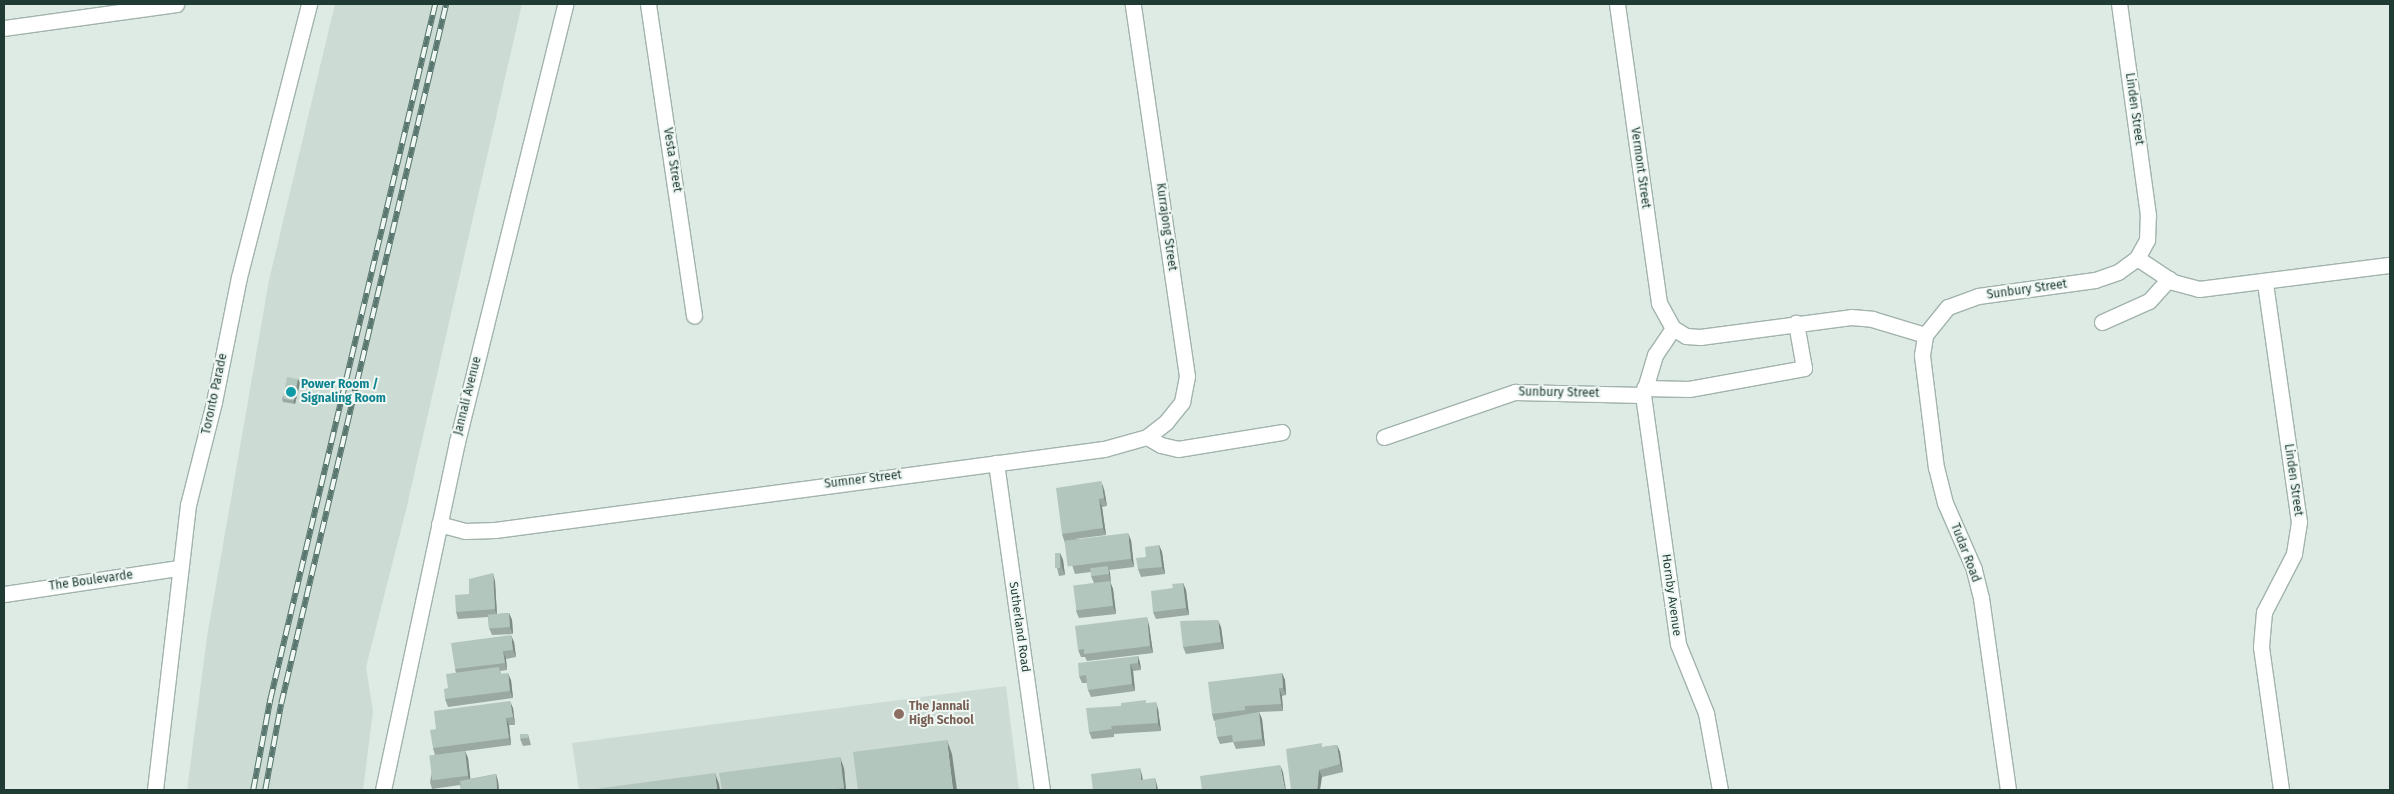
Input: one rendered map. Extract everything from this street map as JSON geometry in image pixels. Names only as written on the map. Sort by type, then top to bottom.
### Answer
[{"type":"street","points":[[4,28],[168,4]]},
{"type":"street","name":"Toronto Parade","points":[[155,790],[178,568],[188,505],[214,402],[239,277],[309,4]]},
{"type":"street","name":"Jannali Avenue","points":[[383,790],[439,524],[565,4]]},
{"type":"street","name":"Vesta Street","points":[[648,4],[694,316]]},
{"type":"street","name":"Kurrajong Street","points":[[1133,4],[1187,376],[1182,402],[1166,422],[1147,437]]},
{"type":"street","name":"Vermont Street","points":[[1617,4],[1659,303],[1672,328]]},
{"type":"street","name":"Linden Street","points":[[2119,4],[2148,215]]},
{"type":"street","name":"Sunbury Street","points":[[1925,335],[1948,307],[1978,296],[2095,280],[2118,272],[2136,258],[2147,240],[2148,215]]},
{"type":"street","points":[[2136,258],[2169,280],[2199,289],[2265,283],[2390,265]]},
{"type":"street","points":[[2102,322],[2149,301],[2169,280]]},
{"type":"street","name":"Linden Street","points":[[2265,283],[2298,522],[2294,554],[2264,612],[2261,646],[2281,790]]},
{"type":"street","points":[[1644,391],[1655,355],[1672,328],[1686,336],[1700,337],[1833,318],[1865,318],[1925,335]]},
{"type":"street","name":"Sunbury Street","points":[[1384,437],[1515,392],[1689,389],[1804,368],[1796,323]]},
{"type":"street","name":"Tudar Road","points":[[1925,335],[1923,377],[1936,468],[1945,503],[1974,569],[1981,598],[2008,790]]},
{"type":"street","name":"Hornby Avenue","points":[[1644,391],[1678,644],[1706,714],[1720,790]]},
{"type":"street","points":[[1147,437],[1161,445],[1178,449],[1282,432]]},
{"type":"street","name":"Sumner Street","points":[[439,524],[464,530],[494,530],[996,464],[1118,446],[1147,437]]},
{"type":"street","name":"Sutherland Road","points":[[996,464],[1042,790]]},
{"type":"street","name":"The Boulevarde","points":[[4,594],[178,568]]},
{"type":"shaded area","points":[[335,4],[522,4],[406,510],[366,667],[373,711],[363,790],[187,790],[207,637],[269,280]]},
{"type":"shaded area","name":"The Jannali High School","points":[[1006,686],[1019,790],[579,790],[572,743]]},
{"type":"building","name":"Power Room / Signaling Room","points":[[287,377],[298,379],[294,401],[283,399]]},
{"type":"building","points":[[1101,481],[1104,498],[1099,499],[1103,528],[1062,534],[1056,488]]},
{"type":"building","points":[[1128,533],[1131,559],[1068,567],[1064,541]]},
{"type":"building","points":[[1159,545],[1162,567],[1138,569],[1136,558],[1146,557],[1145,547]]},
{"type":"building","points":[[1055,553],[1060,553],[1060,568],[1055,568]]},
{"type":"building","points":[[1108,566],[1109,574],[1091,576],[1090,568]]},
{"type":"building","points":[[493,573],[495,609],[456,612],[455,595],[469,594],[469,579]]},
{"type":"building","points":[[1110,581],[1113,606],[1076,610],[1073,586]]},
{"type":"building","points":[[1183,583],[1186,608],[1153,612],[1151,591],[1173,588],[1172,584]]},
{"type":"building","points":[[509,613],[510,627],[489,628],[488,614]]},
{"type":"building","points":[[1147,617],[1150,646],[1084,654],[1084,649],[1078,650],[1075,626]]},
{"type":"building","points":[[1218,620],[1221,642],[1183,647],[1180,621]]},
{"type":"building","points":[[511,635],[513,650],[503,651],[505,663],[455,669],[451,643]]},
{"type":"building","points":[[1138,656],[1138,663],[1130,664],[1132,684],[1088,690],[1086,675],[1079,676],[1078,663]]},
{"type":"building","points":[[499,667],[500,674],[508,673],[510,691],[445,699],[444,689],[448,688],[446,674]]},
{"type":"building","points":[[1282,673],[1283,688],[1279,688],[1281,704],[1245,706],[1245,710],[1212,714],[1208,682]]},
{"type":"building","points":[[1146,700],[1146,703],[1156,702],[1158,723],[1111,726],[1112,729],[1089,732],[1086,708],[1121,706],[1121,703]]},
{"type":"building","points":[[510,701],[513,717],[506,718],[509,738],[433,748],[430,730],[436,729],[434,711]]},
{"type":"building","points":[[1259,712],[1262,739],[1233,742],[1232,735],[1217,737],[1215,720]]},
{"type":"building","points":[[520,734],[528,734],[528,738],[520,738]]},
{"type":"building","points":[[947,740],[953,790],[858,790],[853,752]]},
{"type":"building","points":[[1322,743],[1322,747],[1337,745],[1340,764],[1319,770],[1317,790],[1291,790],[1286,749]]},
{"type":"building","points":[[465,751],[468,776],[432,780],[429,755]]},
{"type":"building","points":[[840,757],[844,788],[829,790],[722,790],[719,773]]},
{"type":"building","points":[[1280,765],[1285,790],[1202,790],[1200,776]]},
{"type":"building","points":[[1140,768],[1141,780],[1155,778],[1156,790],[1093,790],[1091,774]]},
{"type":"building","points":[[715,773],[717,790],[595,790],[595,789]]},
{"type":"building","points":[[496,774],[497,789],[461,790],[460,781]]},
{"type":"railway","points":[[253,790],[270,700],[435,4]]},
{"type":"railway","points":[[265,790],[281,704],[446,4]]},
{"type":"place","name":"Power Room / Signaling Room","points":[[291,392]]},
{"type":"place","name":"The Jannali High School","points":[[899,714]]}]
